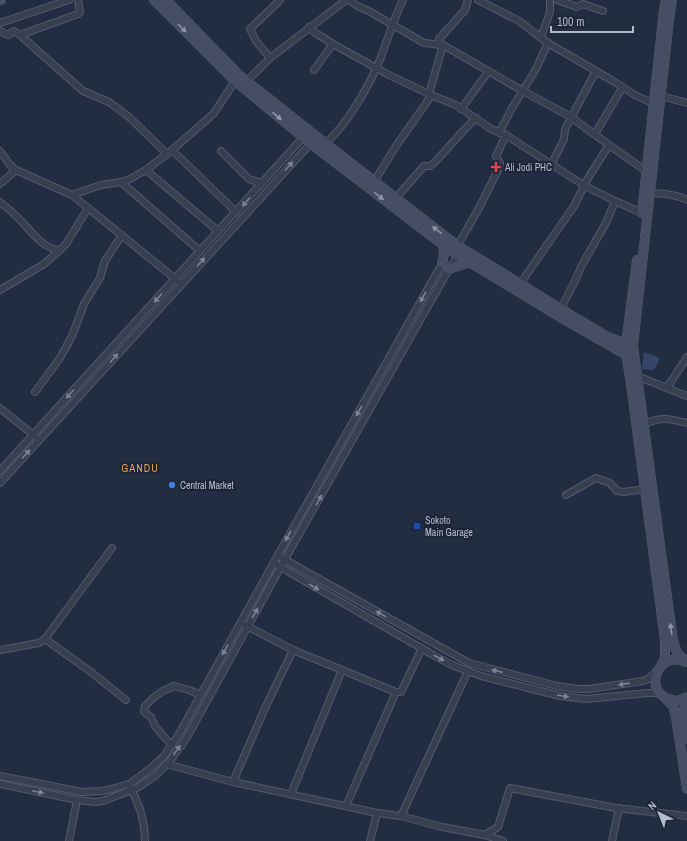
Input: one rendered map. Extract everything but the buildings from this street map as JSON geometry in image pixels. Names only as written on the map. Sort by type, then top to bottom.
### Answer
[{"type":"main road","points":[[154,0],[235,80],[314,140],[443,244],[457,249],[520,284],[560,310],[630,350]]},
{"type":"main road","points":[[166,0],[239,75],[247,80],[305,133]]},
{"type":"main road","points":[[666,0],[629,327],[631,384],[665,640],[665,658],[656,676],[655,683],[658,690],[673,706],[687,789]]},
{"type":"main road","points":[[672,0],[651,193],[630,350],[637,376],[673,641],[677,653],[687,663]]},
{"type":"main road","points":[[314,140],[325,144],[396,198],[457,249],[470,262],[565,320],[630,350]]},
{"type":"main road","points":[[443,244],[446,266],[470,262]]},
{"type":"main road","points":[[660,667],[672,660],[687,663]]},
{"type":"main road","points":[[664,697],[677,701],[687,698]]},
{"type":"main road","points":[[687,698],[684,706],[687,739]]},
{"type":"street","points":[[0,23],[69,0]]},
{"type":"street","points":[[20,35],[78,14],[80,12],[79,0]]},
{"type":"street","points":[[270,58],[256,41],[250,29],[280,0]]},
{"type":"street","points":[[335,0],[346,1],[424,43],[440,45],[523,92],[571,117],[646,171]]},
{"type":"street","points":[[325,144],[336,134],[347,118],[376,68],[396,14],[403,0]]},
{"type":"street","points":[[374,182],[394,149],[430,99],[440,45],[439,38],[465,10],[468,0]]},
{"type":"street","points":[[478,0],[519,21],[548,43],[613,81],[622,88],[645,101],[654,104]]},
{"type":"street","points":[[541,37],[550,12],[550,0]]},
{"type":"street","points":[[557,0],[577,7],[583,4],[603,11]]},
{"type":"street","points":[[247,80],[270,58],[309,27],[346,1]]},
{"type":"street","points":[[309,27],[333,44],[376,68],[404,83],[446,100],[462,109],[499,133],[506,135],[584,186],[642,213]]},
{"type":"street","points":[[0,31],[8,35],[14,31],[83,91],[109,102],[129,117],[236,212]]},
{"type":"street","points":[[499,133],[512,108],[536,69],[548,43]]},
{"type":"street","points":[[314,70],[333,44]]},
{"type":"street","points":[[462,109],[488,72]]},
{"type":"street","points":[[551,165],[564,139],[565,129],[596,72]]},
{"type":"street","points":[[72,195],[101,185],[130,179],[146,170],[202,124],[214,112],[235,80]]},
{"type":"street","points":[[595,134],[622,88]]},
{"type":"street","points":[[661,96],[687,103]]},
{"type":"street","points":[[396,198],[424,166],[430,166],[436,161],[476,118]]},
{"type":"street","points":[[7,475],[0,469],[262,184],[305,133]]},
{"type":"street","points":[[0,776],[82,792],[102,791],[128,784],[151,768],[171,745],[179,734],[278,555],[457,249],[498,170],[500,163],[496,156],[506,135]]},
{"type":"street","points":[[0,483],[314,140]]},
{"type":"street","points":[[520,284],[574,206],[584,186],[610,145]]},
{"type":"street","points":[[0,151],[10,165],[16,170],[72,195],[182,284]]},
{"type":"street","points":[[221,151],[249,179],[252,181],[256,180],[262,184]]},
{"type":"street","points":[[0,184],[16,170]]},
{"type":"street","points":[[146,170],[218,231]]},
{"type":"street","points":[[121,182],[200,251]]},
{"type":"street","points":[[651,193],[666,193],[687,200]]},
{"type":"street","points":[[560,310],[582,265],[606,223],[615,201]]},
{"type":"street","points":[[0,202],[20,220],[35,237],[50,248],[60,250]]},
{"type":"street","points":[[0,290],[44,264],[60,250],[66,244],[88,208]]},
{"type":"street","points":[[35,392],[60,358],[72,336],[84,304],[100,278],[105,261],[122,235]]},
{"type":"street","points":[[0,784],[78,800],[103,802],[139,787],[156,775],[166,764],[186,738],[446,266],[457,249]]},
{"type":"street","points":[[667,388],[686,361]]},
{"type":"street","points":[[637,376],[687,396]]},
{"type":"street","points":[[0,408],[39,440]]},
{"type":"street","points":[[643,424],[652,420],[667,418],[687,423]]},
{"type":"street","points":[[566,495],[596,478],[610,483],[617,491],[624,492],[645,489]]},
{"type":"street","points":[[0,650],[39,643],[45,639],[112,548]]},
{"type":"street","points":[[278,555],[469,663],[557,686],[578,689],[589,689],[643,681],[648,679],[660,667]]},
{"type":"street","points":[[274,563],[452,665],[481,676],[568,697],[586,699],[643,693],[654,693],[664,697]]},
{"type":"street","points":[[240,622],[293,650],[396,692],[401,692],[422,648]]},
{"type":"street","points":[[45,639],[91,672],[126,700]]},
{"type":"street","points":[[233,782],[293,650]]},
{"type":"street","points":[[291,794],[342,670]]},
{"type":"street","points":[[401,816],[468,671]]},
{"type":"street","points":[[171,745],[155,726],[151,718],[144,712],[145,706],[163,691],[174,686],[200,695]]},
{"type":"street","points":[[346,806],[396,692]]},
{"type":"street","points":[[166,764],[233,782],[377,814],[401,816],[442,827],[486,835],[503,841]]},
{"type":"street","points":[[128,784],[132,790],[140,812],[144,826],[145,841]]},
{"type":"street","points":[[486,835],[498,827],[510,788],[619,808],[687,816]]},
{"type":"street","points":[[69,841],[78,800]]},
{"type":"street","points":[[612,841],[619,808]]},
{"type":"street","points":[[370,841],[377,814]]},
{"type":"water","points":[[644,352],[660,358],[654,370],[642,369]]},
{"type":"place","name":"Ali Jodi PHC","points":[[496,167]]},
{"type":"place","name":"Central Market","points":[[172,485]]},
{"type":"place","name":"Sokoto Main Garage","points":[[417,526]]},
{"type":"district","name":"GANDU","points":[[140,468]]}]
